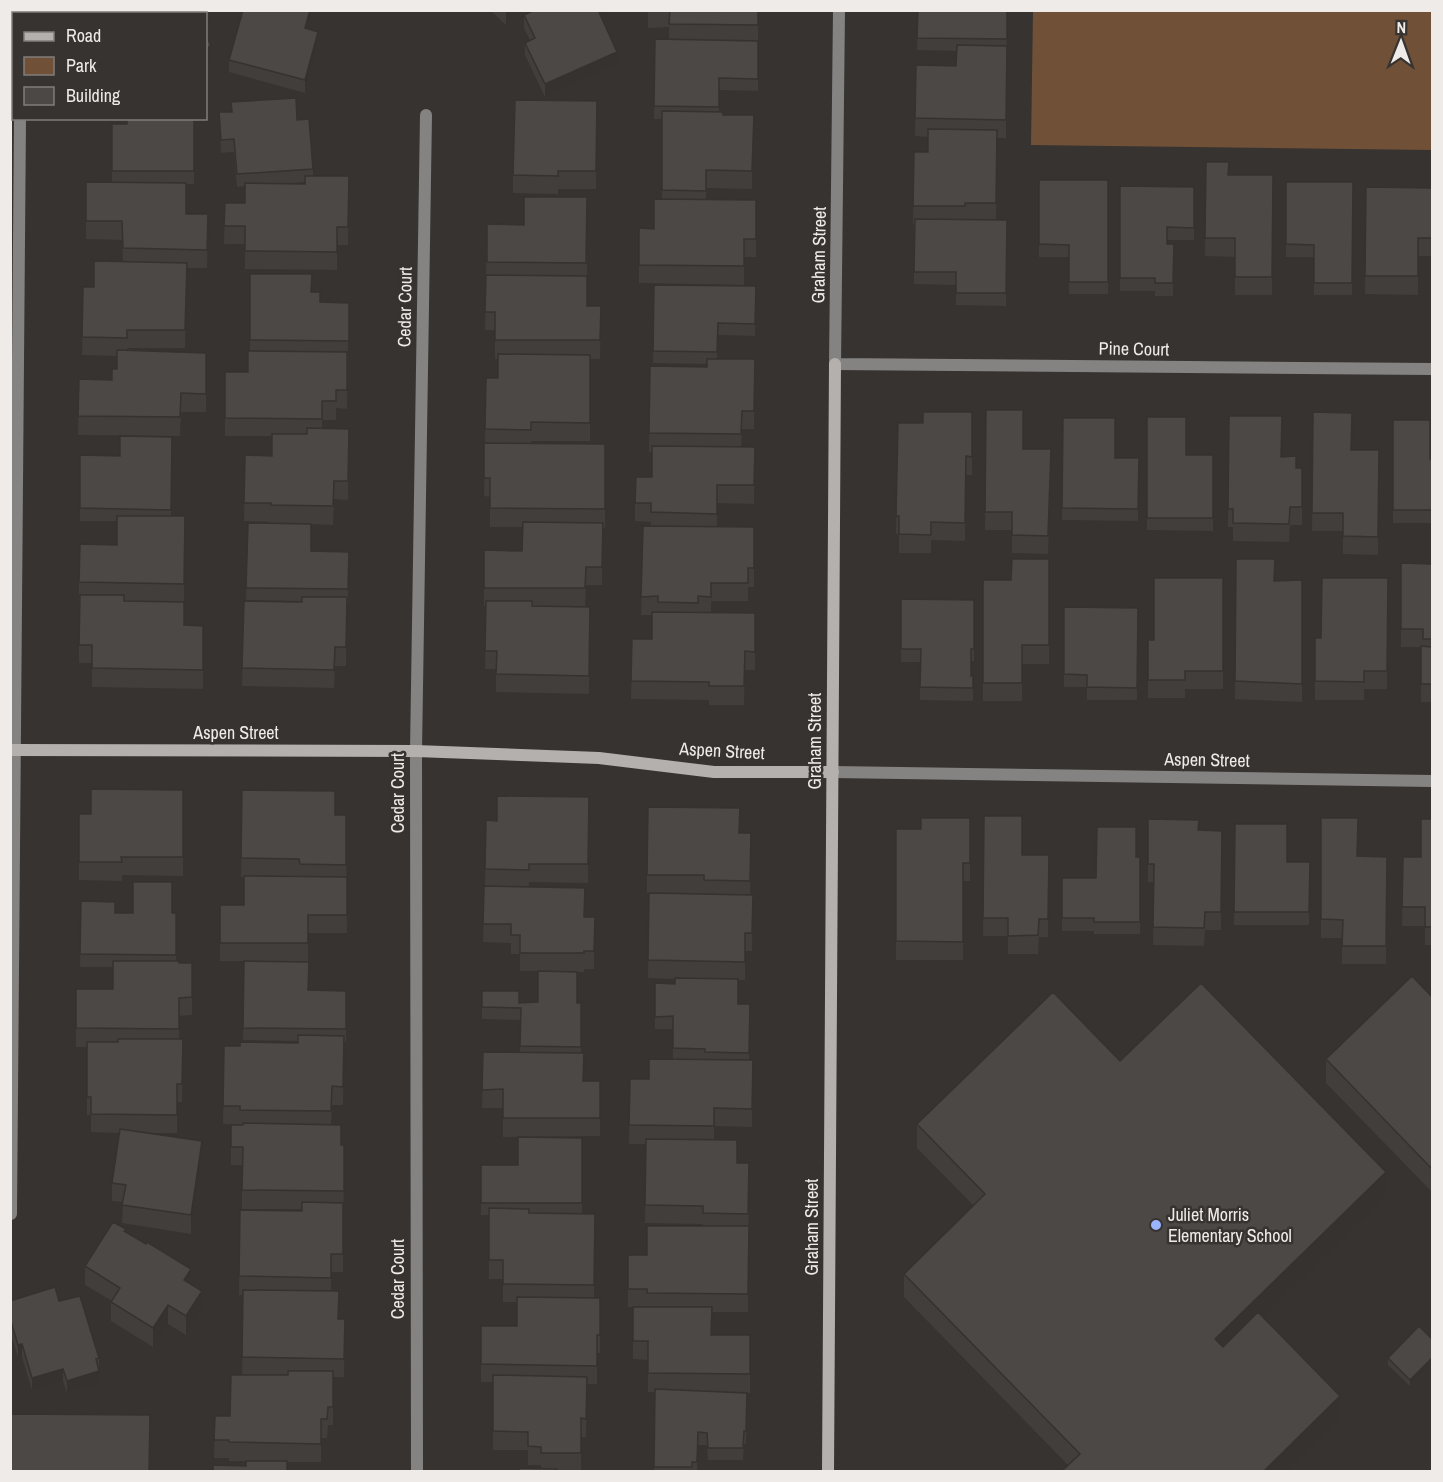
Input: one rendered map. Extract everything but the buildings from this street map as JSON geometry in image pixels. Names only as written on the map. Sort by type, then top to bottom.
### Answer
[{"type":"street","name":"Graham Street","points":[[828,1472],[839,10]]},
{"type":"street","name":"Cedar Court","points":[[417,1472],[416,751],[426,115]]},
{"type":"street","points":[[11,1214],[12,750],[20,120]]},
{"type":"street","name":"Pine Court","points":[[835,364],[1432,369]]},
{"type":"street","name":"Aspen Street","points":[[12,750],[416,751],[599,758],[714,772],[1432,781]]},
{"type":"green space","points":[[1033,11],[1432,11],[1432,150],[1031,145]]},
{"type":"place","name":"Juliet Morris Elementary School","points":[[1156,1225]]}]
